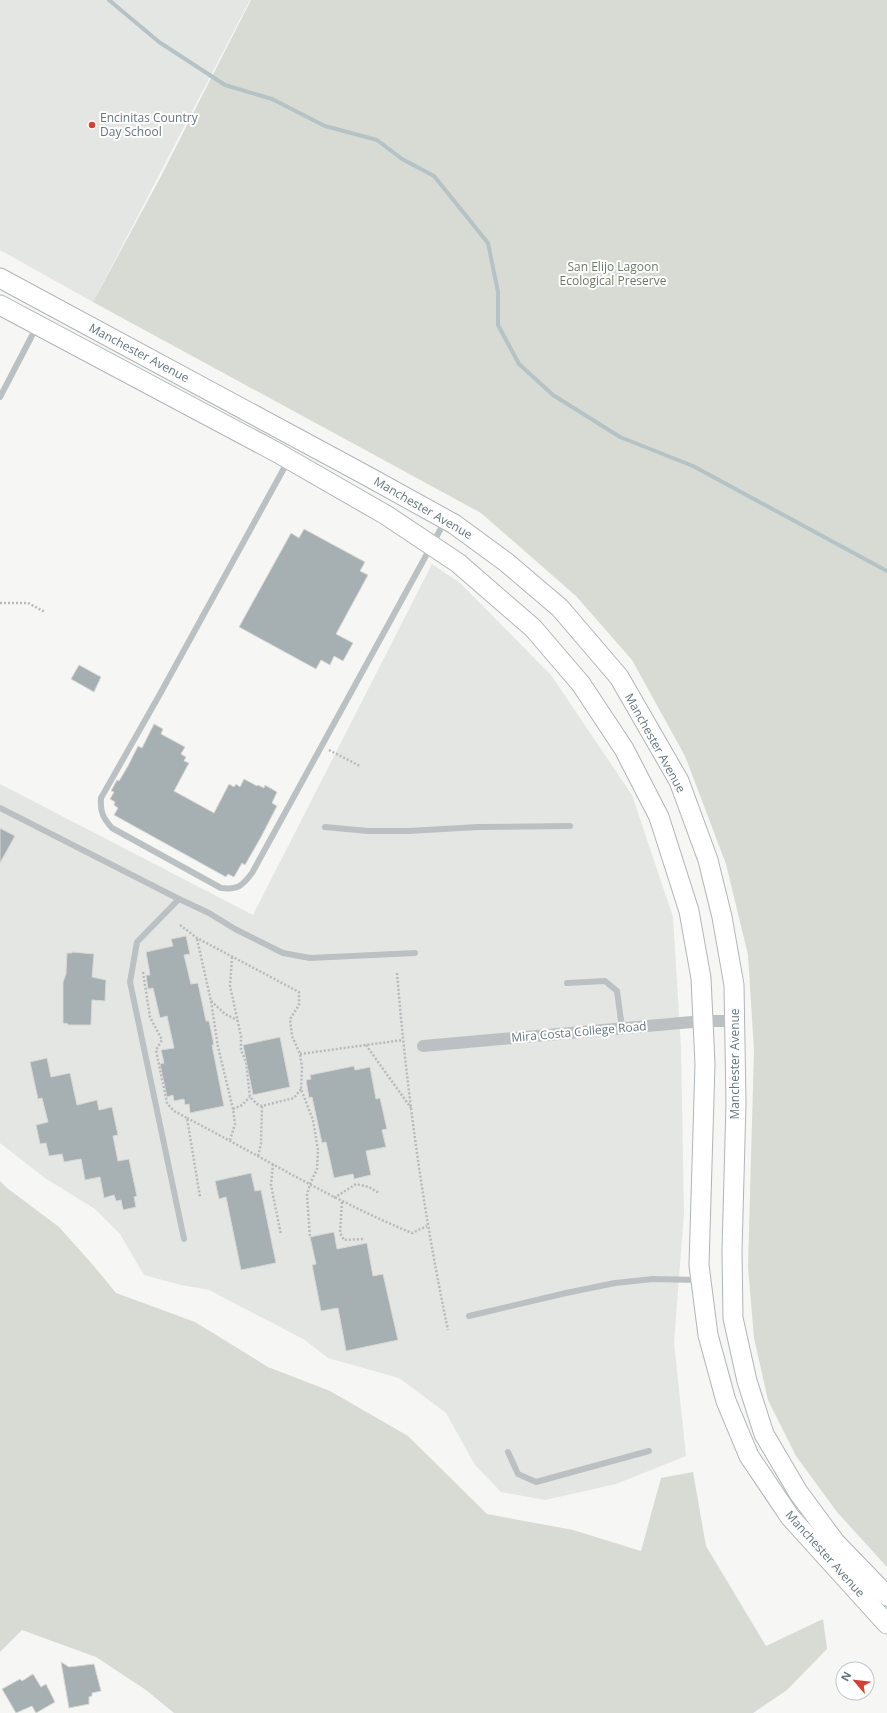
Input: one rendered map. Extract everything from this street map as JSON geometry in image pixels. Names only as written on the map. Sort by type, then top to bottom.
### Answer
[{"type":"main road","name":"Manchester Avenue","points":[[0,278],[370,477],[474,537],[560,608],[620,677],[679,781],[708,860],[722,917],[734,985],[735,1021],[736,1103],[732,1251],[733,1318],[747,1381],[764,1434],[798,1492],[835,1542],[887,1596]]},
{"type":"main road","name":"Manchester Avenue","points":[[0,305],[289,459],[386,515],[432,545],[458,563],[533,628],[581,684],[624,749],[659,817],[689,911],[701,978],[704,1021],[705,1064],[698,1255],[708,1335],[726,1401],[749,1456],[790,1517],[887,1624]]},
{"type":"street","name":"Mira Costa College Road","points":[[423,1046],[704,1021],[735,1021]]},
{"type":"lane","points":[[0,398],[38,325]]},
{"type":"lane","points":[[289,459],[167,682],[101,798],[100,810],[104,819],[112,828],[221,888],[232,890],[242,885],[252,873],[446,520]]},
{"type":"lane","points":[[0,808],[208,913],[236,930],[283,953],[310,958],[415,953]]},
{"type":"lane","points":[[325,828],[368,831],[408,831],[478,826],[570,826]]},
{"type":"lane","points":[[179,899],[137,942],[130,982],[184,1239]]},
{"type":"lane","points":[[567,983],[605,980],[616,991],[622,1028]]},
{"type":"lane","points":[[470,1316],[615,1283],[653,1278],[701,1280]]},
{"type":"lane","points":[[508,1452],[518,1474],[536,1482],[649,1451]]},
{"type":"path","points":[[0,603],[28,603],[45,612]]},
{"type":"path","points":[[322,746],[360,766]]},
{"type":"path","points":[[180,926],[197,938],[299,992],[299,1005],[290,1019],[292,1036],[300,1054],[302,1068],[301,1088],[313,1120],[318,1150],[317,1169],[307,1195],[310,1238]]},
{"type":"path","points":[[197,938],[211,1001],[218,1047],[233,1109],[235,1124],[230,1140]]},
{"type":"path","points":[[232,957],[230,986],[241,1036],[240,1050],[246,1062],[250,1097],[257,1104],[262,1106],[294,1098],[301,1088]]},
{"type":"path","points":[[144,972],[150,1017],[162,1040],[156,1050],[167,1103],[174,1111],[342,1202],[412,1233],[427,1226]]},
{"type":"path","points":[[397,973],[411,1109],[427,1226],[448,1330]]},
{"type":"path","points":[[211,1001],[225,1014],[237,1020]]},
{"type":"path","points":[[300,1054],[403,1040]]},
{"type":"path","points":[[366,1045],[411,1109]]},
{"type":"path","points":[[233,1109],[242,1105],[250,1097]]},
{"type":"path","points":[[258,1156],[261,1144],[262,1106]]},
{"type":"path","points":[[187,1118],[200,1197]]},
{"type":"path","points":[[273,1164],[271,1185],[281,1234]]},
{"type":"path","points":[[334,1198],[356,1184],[368,1187],[379,1193]]},
{"type":"path","points":[[342,1202],[340,1233],[344,1240],[365,1239]]},
{"type":"shaded area","name":"Encinitas Country Day School","points":[[0,0],[250,0],[93,302],[0,250]]},
{"type":"shaded area","points":[[432,564],[460,583],[551,675],[632,795],[673,917],[681,1048],[684,1213],[674,1342],[686,1456],[616,1484],[545,1500],[501,1492],[475,1465],[446,1413],[399,1378],[328,1358],[305,1340],[209,1290],[181,1285],[144,1275],[120,1234],[95,1209],[45,1178],[0,1143],[0,784],[253,915]]},
{"type":"green space","name":"San Elijo Lagoon Ecological Preserve","points":[[251,0],[887,0],[887,1567],[837,1512],[796,1456],[768,1400],[754,1338],[748,1267],[754,1050],[748,955],[726,864],[685,756],[632,660],[576,596],[481,513],[93,302],[160,178]]},
{"type":"green space","points":[[0,1181],[7,1188],[59,1227],[116,1293],[195,1322],[268,1367],[330,1391],[408,1436],[487,1514],[573,1530],[641,1551],[661,1478],[693,1472],[706,1546],[766,1646],[823,1619],[827,1649],[787,1690],[753,1713],[174,1713],[146,1690],[96,1657],[22,1630],[0,1652]]},
{"type":"building","points":[[304,529],[365,562],[360,571],[368,575],[336,634],[353,643],[343,661],[334,656],[330,665],[321,660],[316,669],[239,627],[291,533],[299,538]]},
{"type":"building","points":[[79,665],[101,677],[94,692],[71,679]]},
{"type":"building","points":[[154,724],[163,729],[161,734],[185,747],[181,754],[186,757],[184,761],[189,763],[174,791],[214,813],[229,784],[234,787],[236,784],[240,787],[244,779],[264,788],[265,785],[277,792],[272,803],[277,806],[245,865],[242,863],[234,877],[228,874],[226,877],[114,815],[118,808],[114,805],[115,802],[110,799],[114,792],[111,791],[117,780],[119,781],[128,766],[138,746],[142,748]]},
{"type":"building","points":[[0,828],[15,836],[0,863]]},
{"type":"building","points":[[186,936],[190,954],[184,955],[191,984],[198,983],[206,1021],[209,1021],[214,1045],[212,1045],[224,1106],[190,1113],[189,1104],[185,1105],[184,1099],[174,1101],[173,1095],[167,1097],[160,1064],[164,1063],[161,1050],[174,1048],[167,1016],[160,1018],[153,988],[148,989],[146,975],[150,975],[146,952],[173,946],[171,939]]},
{"type":"building","points":[[67,953],[94,954],[92,977],[106,980],[105,1001],[92,1000],[91,1025],[68,1025],[63,1023],[63,982],[66,974]]},
{"type":"building","points":[[280,1037],[290,1087],[253,1095],[243,1045]]},
{"type":"building","points":[[47,1058],[51,1077],[70,1073],[77,1105],[97,1100],[99,1110],[112,1107],[118,1135],[113,1136],[118,1161],[129,1159],[137,1196],[134,1197],[136,1207],[123,1210],[121,1200],[116,1201],[114,1195],[104,1198],[100,1177],[85,1180],[81,1159],[64,1162],[62,1154],[49,1156],[46,1143],[40,1144],[36,1125],[48,1122],[42,1098],[38,1099],[30,1062]]},
{"type":"building","points":[[354,1066],[355,1070],[370,1067],[376,1099],[380,1098],[387,1129],[382,1130],[386,1147],[366,1151],[371,1175],[354,1179],[353,1174],[334,1178],[326,1142],[322,1143],[312,1097],[309,1098],[306,1080],[311,1079],[310,1075]]},
{"type":"building","points":[[251,1173],[255,1191],[261,1190],[276,1263],[241,1270],[226,1197],[219,1199],[215,1181]]},
{"type":"building","points":[[334,1232],[337,1249],[367,1243],[373,1276],[383,1274],[398,1340],[346,1351],[338,1308],[321,1311],[312,1265],[316,1264],[310,1237]]},
{"type":"building","points":[[61,1662],[69,1667],[94,1664],[101,1691],[92,1693],[92,1696],[89,1697],[89,1704],[69,1708]]},
{"type":"building","points":[[33,1674],[41,1687],[46,1684],[55,1702],[36,1713],[32,1706],[16,1713],[2,1689],[20,1679],[22,1681]]},
{"type":"waterway","points":[[109,0],[159,42],[225,85],[272,99],[325,126],[377,140],[402,159],[434,176],[488,243],[498,292],[498,325],[519,364],[553,395],[620,437],[693,466],[887,571]]},
{"type":"place","name":"Encinitas Country Day School","points":[[92,125]]}]
